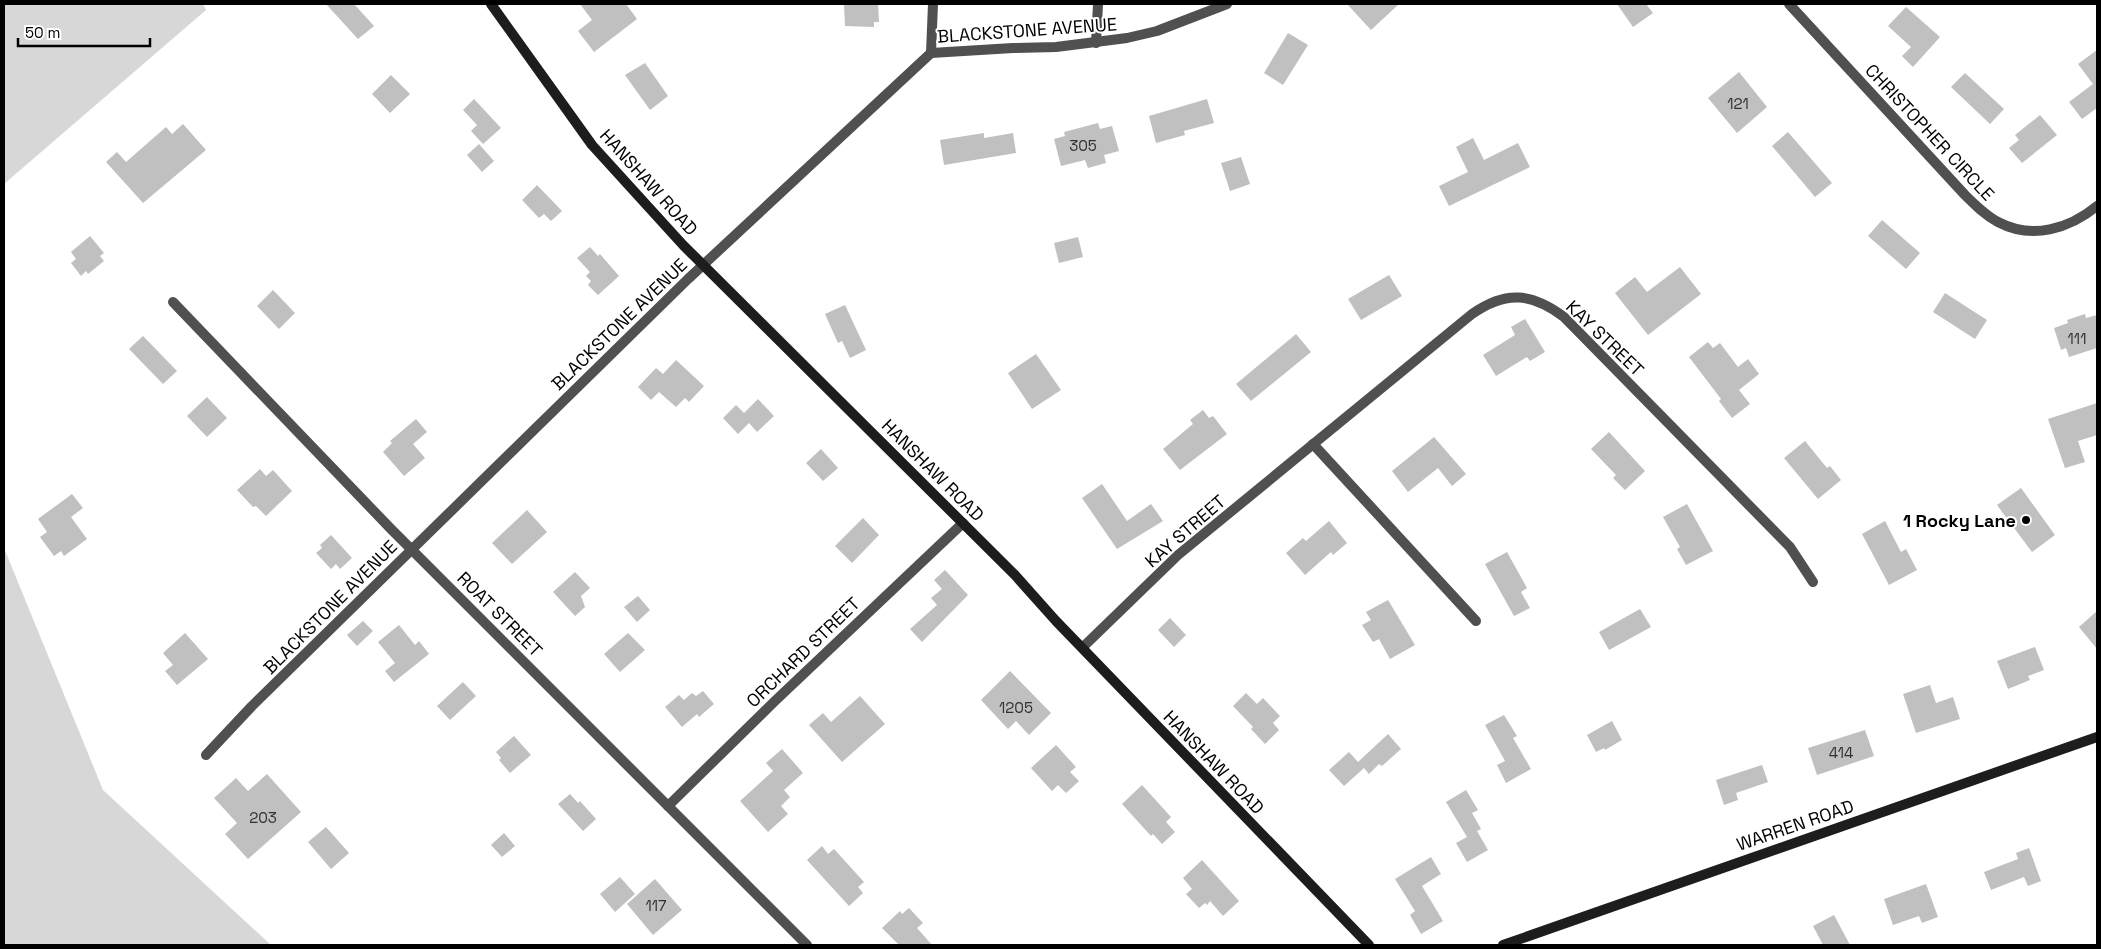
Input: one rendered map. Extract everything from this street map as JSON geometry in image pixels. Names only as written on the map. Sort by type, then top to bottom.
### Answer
[{"type":"street","name":"HANSHAW ROAD","points":[[491,4],[592,145],[633,191],[703,264],[1016,575],[1300,875],[1369,945]]},
{"type":"street","points":[[930,53],[933,4]]},
{"type":"street","points":[[1096,43],[1098,4]]},
{"type":"street","name":"BLACKSTONE AVENUE","points":[[206,755],[252,706],[703,264],[930,53],[1013,48],[1056,48],[1096,43],[1157,31],[1227,4]]},
{"type":"street","name":"CHRISTOPHER CIRCLE","points":[[1789,4],[1965,195],[1984,213],[2015,229],[2032,232],[2067,226],[2083,218],[2097,206]]},
{"type":"street","name":"KAY STREET","points":[[1083,647],[1178,555],[1312,444],[1484,305],[1512,298],[1540,301],[1564,317],[1784,541],[1813,582]]},
{"type":"street","name":"ROAT STREET","points":[[173,302],[412,549],[808,945]]},
{"type":"street","points":[[1312,444],[1476,621]]},
{"type":"street","name":"ORCHARD STREET","points":[[668,806],[776,700],[963,523]]},
{"type":"street","name":"WARREN ROAD","points":[[1503,945],[2097,737]]},
{"type":"shaded area","points":[[4,4],[203,4],[206,10],[4,184]]},
{"type":"shaded area","points":[[4,548],[103,790],[271,945],[4,945]]},
{"type":"building","points":[[326,4],[354,4],[374,26],[358,39]]},
{"type":"building","points":[[580,4],[626,4],[637,19],[594,52],[578,31],[592,20]]},
{"type":"building","points":[[844,4],[878,4],[879,22],[874,22],[874,27],[845,26]]},
{"type":"building","points":[[1347,4],[1399,4],[1371,30]]},
{"type":"building","points":[[1617,4],[1646,4],[1653,13],[1633,27]]},
{"type":"building","points":[[1906,7],[1940,37],[1913,67],[1902,56],[1911,47],[1888,26]]},
{"type":"building","points":[[1288,33],[1308,45],[1283,85],[1264,73]]},
{"type":"building","points":[[2097,50],[2097,108],[2082,119],[2069,102],[2093,84],[2078,64]]},
{"type":"building","points":[[645,63],[668,96],[650,110],[625,75]]},
{"type":"building","points":[[1739,72],[1767,107],[1737,133],[1708,98]]},
{"type":"building","points":[[1965,73],[2004,109],[1990,124],[1951,87]]},
{"type":"building","points":[[391,75],[410,94],[390,113],[372,94]]},
{"type":"building","points":[[474,99],[501,128],[483,144],[471,131],[477,125],[463,110]]},
{"type":"building","points":[[1207,99],[1214,123],[1184,131],[1185,135],[1156,143],[1149,116]]},
{"type":"building","points":[[2040,115],[2057,135],[2022,163],[2009,148],[2019,140],[2015,135]]},
{"type":"building","points":[[1098,123],[1100,129],[1112,126],[1119,151],[1104,155],[1106,163],[1088,168],[1085,160],[1061,166],[1054,139],[1065,136],[1064,132]]},
{"type":"building","points":[[183,124],[206,150],[143,203],[106,162],[117,152],[126,162],[166,127],[172,134]]},
{"type":"building","points":[[1788,132],[1832,183],[1815,197],[1772,146]]},
{"type":"building","points":[[984,133],[984,138],[1013,133],[1016,153],[944,165],[940,140]]},
{"type":"building","points":[[1473,138],[1484,160],[1518,143],[1530,167],[1449,206],[1439,186],[1468,172],[1456,147]]},
{"type":"building","points":[[479,144],[494,161],[482,172],[467,155]]},
{"type":"building","points":[[1241,157],[1250,184],[1230,191],[1221,163]]},
{"type":"building","points":[[537,185],[562,211],[551,221],[544,214],[539,218],[522,200]]},
{"type":"building","points":[[1882,220],[1920,253],[1906,269],[1868,236]]},
{"type":"building","points":[[90,236],[104,253],[100,256],[104,261],[88,274],[86,271],[81,276],[71,263],[76,259],[71,252]]},
{"type":"building","points":[[1078,237],[1083,257],[1059,263],[1054,243]]},
{"type":"building","points":[[590,247],[598,256],[600,254],[619,276],[598,295],[588,285],[591,281],[586,276],[590,272],[577,258]]},
{"type":"building","points":[[1680,267],[1701,294],[1648,335],[1615,293],[1635,277],[1647,292]]},
{"type":"building","points":[[1389,275],[1402,296],[1361,320],[1348,299]]},
{"type":"building","points":[[273,290],[295,313],[279,329],[257,306]]},
{"type":"building","points":[[1945,293],[1987,320],[1975,339],[1933,312]]},
{"type":"building","points":[[845,305],[866,350],[850,358],[842,341],[838,343],[825,314]]},
{"type":"building","points":[[2085,314],[2086,318],[2097,315],[2097,348],[2069,357],[2066,348],[2061,350],[2054,328],[2068,323],[2067,320]]},
{"type":"building","points":[[1525,319],[1545,352],[1530,361],[1527,357],[1496,376],[1483,355],[1515,335],[1511,327]]},
{"type":"building","points":[[1296,334],[1311,352],[1251,401],[1236,384]]},
{"type":"building","points":[[143,336],[177,371],[163,384],[129,349]]},
{"type":"building","points":[[1708,342],[1713,348],[1720,343],[1738,367],[1748,359],[1759,374],[1739,390],[1750,404],[1732,418],[1719,401],[1721,399],[1689,357]]},
{"type":"building","points":[[1036,354],[1061,390],[1032,409],[1008,373]]},
{"type":"building","points":[[676,360],[704,386],[689,402],[685,398],[676,407],[659,392],[651,400],[638,387],[656,368],[663,374]]},
{"type":"building","points":[[207,397],[227,418],[207,437],[187,416]]},
{"type":"building","points":[[758,399],[774,416],[757,432],[749,423],[738,434],[723,418],[736,405],[744,413]]},
{"type":"building","points":[[2097,403],[2097,435],[2078,441],[2085,462],[2065,468],[2048,419]]},
{"type":"building","points":[[1203,410],[1209,418],[1213,416],[1227,434],[1180,470],[1163,449],[1193,424],[1190,420]]},
{"type":"building","points":[[416,419],[427,432],[413,444],[425,458],[404,476],[383,452],[392,443],[390,441]]},
{"type":"building","points":[[1609,432],[1645,471],[1625,490],[1613,478],[1616,475],[1591,449]]},
{"type":"building","points":[[1434,437],[1466,474],[1452,486],[1438,468],[1408,492],[1392,471]]},
{"type":"building","points":[[1805,441],[1827,468],[1830,466],[1841,480],[1818,499],[1784,458]]},
{"type":"building","points":[[821,449],[838,468],[823,481],[806,463]]},
{"type":"building","points":[[260,469],[266,476],[273,470],[292,491],[266,516],[256,506],[253,507],[237,490]]},
{"type":"building","points":[[1102,484],[1127,521],[1151,504],[1163,521],[1117,549],[1082,498]]},
{"type":"building","name":"1 Rocky Lane","points":[[2021,488],[2055,535],[2032,552],[1997,505]]},
{"type":"building","points":[[72,494],[83,508],[71,517],[87,539],[64,556],[61,551],[54,556],[40,537],[47,532],[38,519]]},
{"type":"building","points":[[1687,504],[1713,551],[1686,565],[1677,549],[1680,547],[1663,517]]},
{"type":"building","points":[[527,510],[547,532],[512,564],[492,543]]},
{"type":"building","points":[[863,518],[879,535],[852,563],[835,546]]},
{"type":"building","points":[[1329,521],[1347,543],[1333,555],[1331,552],[1305,575],[1286,553],[1303,538],[1306,541]]},
{"type":"building","points":[[1885,521],[1901,552],[1906,549],[1917,570],[1889,585],[1862,534]]},
{"type":"building","points":[[331,535],[352,558],[340,569],[336,564],[331,569],[316,553],[322,548],[320,545]]},
{"type":"building","points":[[1507,552],[1527,588],[1521,592],[1530,608],[1514,616],[1485,564]]},
{"type":"building","points":[[945,570],[968,595],[922,642],[910,629],[937,605],[931,598],[942,589],[934,580]]},
{"type":"building","points":[[575,572],[590,588],[581,596],[585,607],[575,616],[553,592]]},
{"type":"building","points":[[638,596],[650,610],[637,622],[624,607]]},
{"type":"building","points":[[1388,600],[1415,645],[1390,659],[1379,639],[1373,642],[1362,625],[1371,620],[1366,612]]},
{"type":"building","points":[[1640,609],[1651,627],[1609,650],[1599,632]]},
{"type":"building","points":[[2097,611],[2097,649],[2079,627]]},
{"type":"building","points":[[1170,618],[1186,635],[1174,647],[1158,630]]},
{"type":"building","points":[[363,621],[373,631],[357,646],[347,635]]},
{"type":"building","points":[[399,625],[415,645],[419,641],[429,654],[394,682],[385,671],[395,663],[378,642]]},
{"type":"building","points":[[185,633],[208,659],[177,685],[165,671],[173,665],[163,653]]},
{"type":"building","points":[[628,633],[645,650],[620,672],[604,654]]},
{"type":"building","points":[[2035,647],[2044,670],[2028,676],[2030,680],[2008,689],[1997,661]]},
{"type":"building","points":[[1010,671],[1051,713],[1029,735],[1016,721],[1008,729],[981,700]]},
{"type":"building","points":[[463,682],[476,696],[450,720],[437,706]]},
{"type":"building","points":[[1930,685],[1936,703],[1953,697],[1960,719],[1916,733],[1903,694]]},
{"type":"building","points":[[703,691],[714,704],[699,717],[697,714],[682,727],[665,707],[679,695],[684,700],[692,693],[696,696]]},
{"type":"building","points":[[1246,693],[1257,704],[1263,698],[1280,716],[1273,723],[1279,730],[1265,744],[1251,729],[1253,727],[1233,706]]},
{"type":"building","points":[[860,696],[885,724],[842,762],[809,725],[823,713],[831,722]]},
{"type":"building","points":[[1504,715],[1517,736],[1513,738],[1531,769],[1506,783],[1497,765],[1505,761],[1485,725]]},
{"type":"building","points":[[1612,721],[1622,740],[1605,750],[1604,748],[1596,752],[1587,735]]},
{"type":"building","points":[[1865,730],[1874,756],[1817,775],[1808,748]]},
{"type":"building","points":[[1388,734],[1401,749],[1382,766],[1379,764],[1369,774],[1364,768],[1344,786],[1329,770],[1349,752],[1358,762]]},
{"type":"building","points":[[514,736],[531,755],[510,773],[499,760],[501,758],[496,752]]},
{"type":"building","points":[[1056,745],[1076,767],[1070,772],[1079,781],[1066,793],[1058,785],[1052,791],[1031,768]]},
{"type":"building","points":[[782,749],[803,773],[784,790],[790,797],[781,806],[788,814],[768,832],[740,801],[773,771],[766,763]]},
{"type":"building","points":[[1762,765],[1768,782],[1736,793],[1738,800],[1724,805],[1716,780]]},
{"type":"building","points":[[267,774],[301,812],[248,859],[225,834],[237,823],[214,798],[236,778],[248,791]]},
{"type":"building","points":[[1142,785],[1171,817],[1166,822],[1175,832],[1162,844],[1153,834],[1151,836],[1122,804]]},
{"type":"building","points":[[1466,790],[1478,810],[1472,813],[1481,829],[1477,831],[1488,850],[1467,862],[1456,843],[1467,837],[1446,802]]},
{"type":"building","points":[[570,794],[578,803],[580,801],[596,819],[583,831],[558,804]]},
{"type":"building","points":[[326,827],[349,853],[331,869],[308,842]]},
{"type":"building","points":[[504,833],[515,846],[502,857],[491,845]]},
{"type":"building","points":[[822,846],[828,854],[834,849],[864,882],[858,887],[863,893],[849,906],[807,860]]},
{"type":"building","points":[[2029,848],[2041,881],[2028,886],[2024,877],[1991,890],[1984,872],[2018,859],[2016,853]]},
{"type":"building","points":[[1431,857],[1441,874],[1422,886],[1443,921],[1421,934],[1410,915],[1415,911],[1395,879]]},
{"type":"building","points":[[1202,860],[1239,901],[1223,916],[1210,901],[1207,905],[1205,903],[1199,908],[1186,894],[1192,889],[1183,878]]},
{"type":"building","points":[[620,877],[635,894],[615,912],[600,894]]},
{"type":"building","points":[[655,879],[682,910],[653,935],[627,904]]},
{"type":"building","points":[[1926,884],[1938,917],[1922,923],[1919,916],[1893,925],[1884,899]]},
{"type":"building","points":[[909,908],[923,923],[917,928],[932,945],[899,945],[882,928],[900,911],[902,914]]},
{"type":"building","points":[[1834,915],[1850,945],[1823,945],[1813,926]]},
{"type":"place","name":"1 Rocky Lane","points":[[2026,520]]}]
